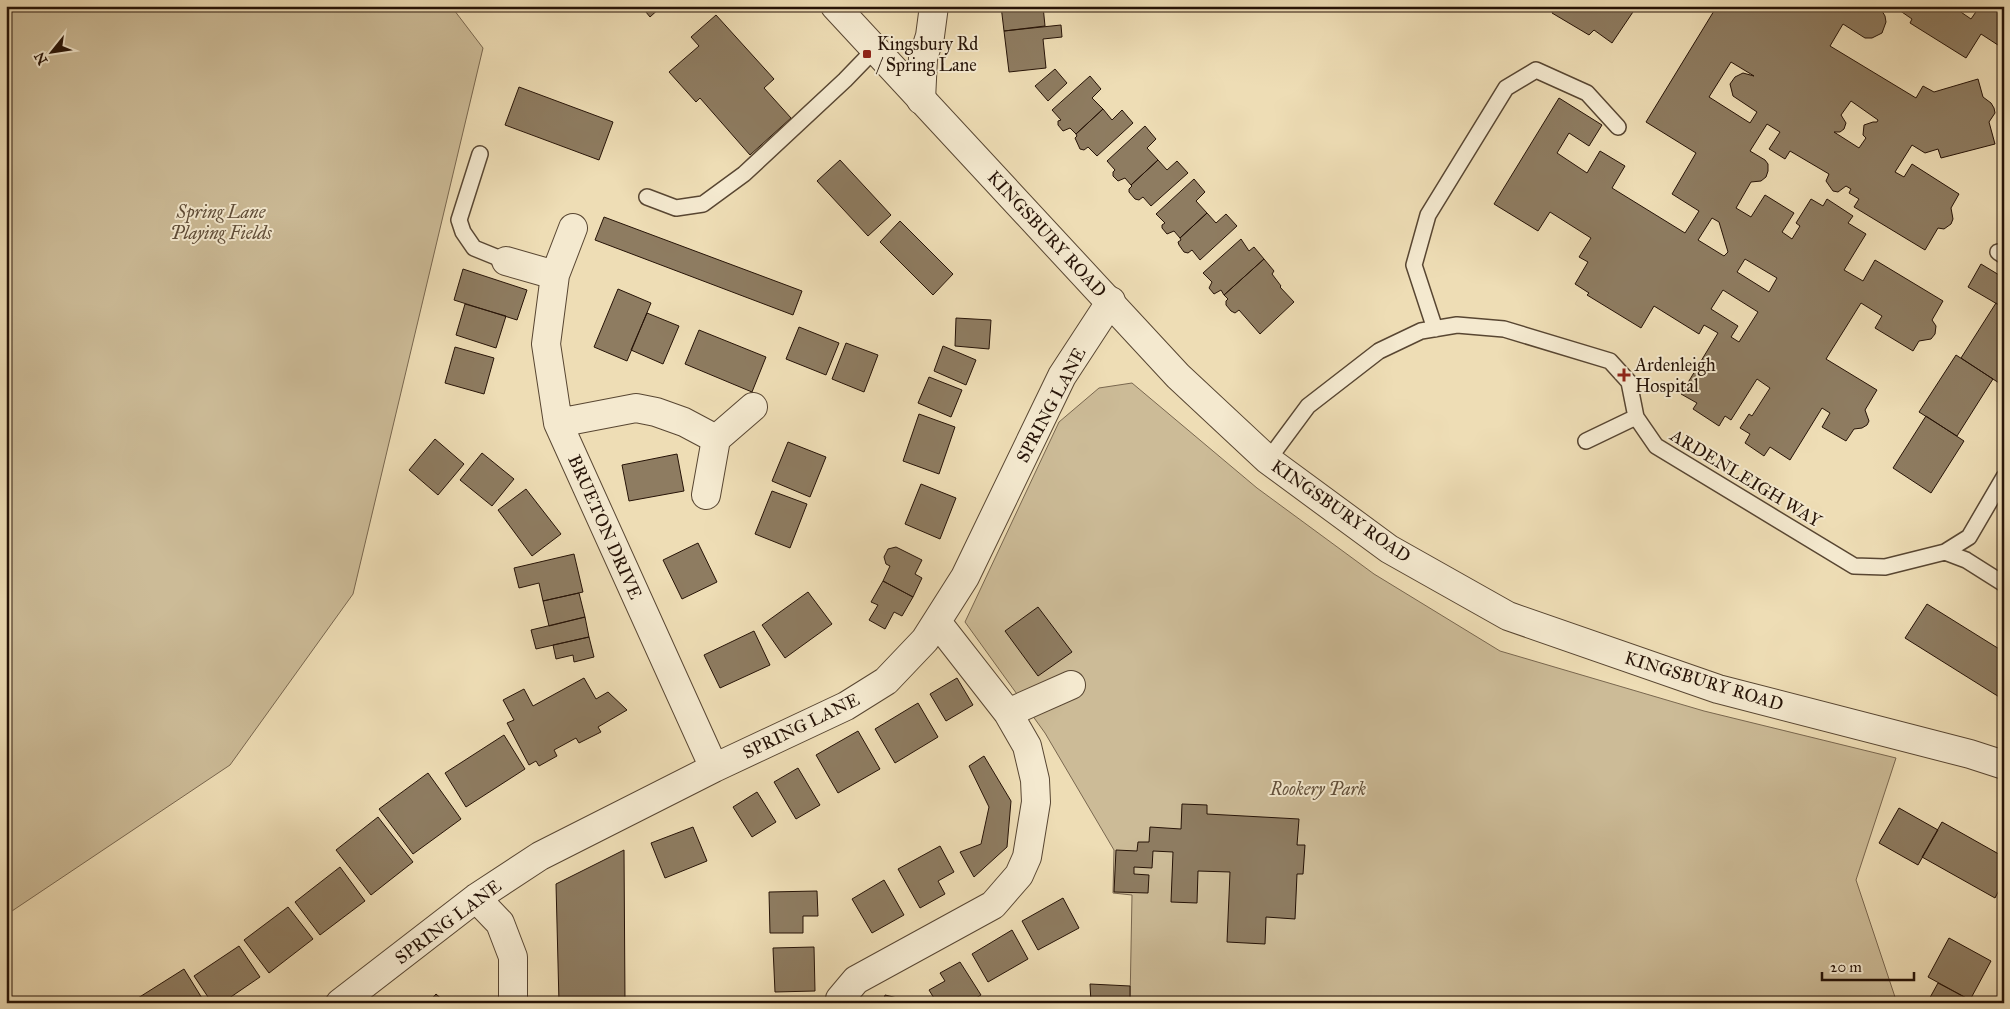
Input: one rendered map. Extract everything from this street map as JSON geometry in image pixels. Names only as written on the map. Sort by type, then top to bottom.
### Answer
[{"type":"street","name":"KINGSBURY ROAD","points":[[835,6],[920,100],[1178,376],[1268,460],[1389,549],[1508,616],[1718,689],[1952,749],[2004,765]]},
{"type":"street","points":[[920,100],[923,58],[930,36],[934,6]]},
{"type":"street","name":"BRUETON DRIVE","points":[[573,228],[555,275],[546,344],[558,423],[714,768]]},
{"type":"street","points":[[506,261],[555,275]]},
{"type":"street","name":"SPRING LANE","points":[[340,1003],[476,898],[540,856],[714,768],[846,706],[886,681],[925,640],[965,577],[1062,376],[1110,302]]},
{"type":"street","points":[[706,494],[716,439],[753,407]]},
{"type":"street","points":[[558,423],[636,408],[656,412],[684,422],[716,439]]},
{"type":"street","points":[[840,1003],[840,999],[856,980],[993,905],[1019,875],[1027,857],[1036,802],[1035,780],[1027,746],[1008,713],[937,622]]},
{"type":"street","points":[[1008,713],[1071,685]]},
{"type":"street","points":[[476,898],[500,923],[513,957],[513,1003]]},
{"type":"lane","points":[[647,197],[676,208],[703,204],[728,188],[838,87],[875,49]]},
{"type":"lane","points":[[1435,329],[1414,265],[1428,215],[1506,88],[1536,70],[1587,93],[1618,128]]},
{"type":"lane","points":[[480,154],[459,220],[463,232],[474,248],[506,261]]},
{"type":"lane","name":"ARDENLEIGH WAY","points":[[1268,460],[1308,406],[1379,351],[1421,332],[1457,325],[1504,330],[1610,361],[1629,382],[1636,417],[1656,446],[1854,566],[1885,567],[1945,552],[1969,537],[2004,477]]},
{"type":"lane","points":[[1586,441],[1636,417]]},
{"type":"lane","points":[[1945,552],[1966,560],[2004,584]]},
{"type":"green space","name":"Spring Lane Playing Fields","points":[[6,6],[451,6],[483,48],[353,594],[230,765],[6,915]]},
{"type":"green space","name":"Rookery Park","points":[[1132,383],[1257,488],[1374,574],[1500,651],[1704,711],[1896,758],[1856,880],[1897,1003],[1130,1003],[1132,895],[1113,893],[1114,850],[1045,733],[965,622],[1059,422],[1099,388]]},
{"type":"building","points":[[641,6],[662,6],[650,17]]},
{"type":"building","points":[[1001,6],[1043,6],[1045,26],[1004,31]]},
{"type":"building","points":[[1556,6],[1637,6],[1612,43],[1594,30],[1589,35],[1552,13]]},
{"type":"building","points":[[1717,6],[1873,6],[1882,11],[1885,16],[1886,22],[1882,33],[1872,38],[1865,38],[1843,24],[1830,46],[1916,98],[1923,86],[1934,92],[1978,79],[1983,97],[1994,108],[1995,113],[1989,122],[1995,144],[1941,158],[1938,149],[1925,153],[1912,145],[1895,172],[1904,177],[1912,164],[1959,194],[1951,208],[1953,219],[1951,224],[1944,229],[1938,228],[1925,250],[1854,207],[1859,199],[1849,193],[1851,189],[1846,186],[1838,192],[1833,191],[1826,181],[1829,174],[1790,151],[1785,159],[1769,149],[1780,132],[1767,124],[1750,151],[1765,160],[1768,164],[1768,171],[1766,177],[1761,181],[1751,182],[1736,208],[1751,217],[1765,195],[1794,213],[1782,232],[1792,239],[1800,226],[1796,223],[1811,199],[1823,206],[1827,199],[1853,216],[1848,223],[1866,234],[1844,270],[1863,281],[1875,260],[1943,301],[1932,320],[1936,326],[1935,334],[1931,339],[1919,341],[1913,351],[1875,328],[1882,316],[1861,303],[1826,359],[1877,390],[1865,410],[1869,421],[1867,425],[1854,429],[1846,441],[1822,427],[1830,413],[1822,408],[1790,460],[1770,447],[1764,456],[1745,443],[1750,434],[1740,428],[1749,414],[1752,416],[1770,388],[1757,379],[1731,420],[1725,416],[1719,426],[1693,409],[1697,403],[1681,394],[1718,333],[1704,325],[1699,334],[1654,306],[1641,328],[1587,295],[1589,293],[1575,284],[1588,262],[1579,257],[1591,238],[1550,212],[1538,231],[1494,204],[1559,98],[1602,125],[1589,146],[1569,133],[1557,153],[1587,173],[1600,151],[1625,166],[1612,188],[1685,233],[1699,211],[1672,194],[1696,153],[1646,122]],"holes":[[[1731,62],[1754,76],[1743,73],[1735,77],[1730,84],[1733,96],[1757,112],[1750,123],[1709,97]],[[1851,101],[1878,120],[1877,122],[1864,125],[1863,135],[1866,138],[1859,148],[1834,132],[1840,132],[1844,129],[1846,123],[1841,115]],[[1712,218],[1719,222],[1728,252],[1724,256],[1698,240]],[[1745,259],[1777,278],[1769,292],[1737,272]],[[1723,290],[1758,312],[1739,342],[1731,337],[1738,326],[1711,309]]]},
{"type":"building","points":[[1901,6],[1957,6],[1955,8],[1971,19],[1980,6],[2004,6],[2004,43],[2001,47],[1981,34],[1966,58],[1910,23],[1912,19],[1899,10]]},
{"type":"building","points":[[716,15],[774,79],[764,88],[791,118],[750,155],[700,98],[696,102],[669,72],[699,46],[691,37]]},
{"type":"building","points":[[1061,25],[1062,37],[1043,39],[1046,68],[1009,72],[1004,31]]},
{"type":"building","points":[[1055,69],[1067,83],[1048,101],[1035,86]]},
{"type":"building","points":[[1090,76],[1101,89],[1092,98],[1103,109],[1076,134],[1070,128],[1063,131],[1058,125],[1058,121],[1061,120],[1052,110]]},
{"type":"building","points":[[519,87],[613,122],[599,160],[505,125]]},
{"type":"building","points":[[1103,109],[1112,120],[1122,110],[1133,123],[1097,156],[1088,147],[1084,150],[1080,149],[1075,138],[1076,134]]},
{"type":"building","points":[[1145,126],[1156,139],[1147,148],[1158,160],[1131,185],[1125,178],[1118,181],[1113,176],[1115,170],[1107,161]]},
{"type":"building","points":[[840,160],[891,215],[868,236],[817,181]]},
{"type":"building","points":[[1158,160],[1167,170],[1177,161],[1188,173],[1151,206],[1143,197],[1139,200],[1135,199],[1129,192],[1129,189]]},
{"type":"building","points":[[1194,179],[1205,192],[1196,201],[1207,213],[1180,238],[1174,231],[1167,234],[1162,228],[1162,225],[1165,223],[1156,214]]},
{"type":"building","points":[[1207,213],[1216,223],[1226,214],[1237,226],[1200,260],[1192,250],[1188,253],[1184,252],[1178,242]]},
{"type":"building","points":[[604,217],[802,291],[793,315],[595,240]]},
{"type":"building","points":[[900,221],[953,274],[933,295],[880,242]]},
{"type":"building","points":[[1241,239],[1249,251],[1254,247],[1264,259],[1224,295],[1221,290],[1214,294],[1209,288],[1212,282],[1203,273]]},
{"type":"building","points":[[1264,259],[1274,271],[1272,274],[1280,287],[1294,302],[1260,334],[1239,310],[1235,313],[1231,311],[1226,305],[1228,299],[1224,295]]},
{"type":"building","points":[[1981,264],[2004,278],[2004,308],[1968,287]]},
{"type":"building","points":[[463,269],[527,290],[517,320],[454,300]]},
{"type":"building","points":[[618,289],[651,303],[627,361],[594,347]]},
{"type":"building","points":[[1996,303],[2004,308],[2004,376],[1999,383],[1961,358]]},
{"type":"building","points":[[465,304],[506,316],[496,348],[456,335]]},
{"type":"building","points":[[647,313],[679,326],[663,364],[631,350]]},
{"type":"building","points":[[956,318],[991,320],[989,349],[955,346]]},
{"type":"building","points":[[799,327],[839,343],[826,375],[786,359]]},
{"type":"building","points":[[699,330],[766,357],[752,392],[685,364]]},
{"type":"building","points":[[846,343],[878,355],[864,392],[832,379]]},
{"type":"building","points":[[943,346],[976,360],[966,385],[934,371]]},
{"type":"building","points":[[455,347],[494,358],[484,394],[445,383]]},
{"type":"building","points":[[1956,355],[1993,379],[1957,436],[1919,412]]},
{"type":"building","points":[[929,377],[962,390],[951,417],[918,403]]},
{"type":"building","points":[[919,414],[955,427],[939,474],[903,461]]},
{"type":"building","points":[[1926,416],[1964,441],[1931,493],[1893,468]]},
{"type":"building","points":[[435,439],[464,464],[438,495],[409,470]]},
{"type":"building","points":[[788,442],[826,457],[810,497],[772,481]]},
{"type":"building","points":[[482,453],[514,479],[492,506],[460,480]]},
{"type":"building","points":[[677,454],[684,491],[629,501],[622,465]]},
{"type":"building","points":[[921,484],[956,498],[940,539],[905,524]]},
{"type":"building","points":[[526,489],[561,534],[532,556],[498,510]]},
{"type":"building","points":[[772,491],[807,504],[790,548],[755,534]]},
{"type":"building","points":[[698,543],[717,582],[682,599],[663,560]]},
{"type":"building","points":[[896,547],[922,560],[915,574],[922,578],[913,597],[883,581],[890,566],[886,564],[884,557],[888,549]]},
{"type":"building","points":[[574,554],[583,592],[543,601],[539,583],[519,588],[514,568]]},
{"type":"building","points":[[883,581],[913,597],[902,616],[894,612],[885,629],[869,620],[878,605],[871,602]]},
{"type":"building","points":[[808,592],[832,624],[785,658],[762,625]]},
{"type":"building","points":[[579,593],[585,617],[549,626],[543,601]]},
{"type":"building","points":[[1927,604],[2004,652],[2004,700],[1905,638]]},
{"type":"building","points":[[1038,607],[1072,652],[1038,676],[1005,631]]},
{"type":"building","points":[[585,617],[589,637],[536,649],[531,630]]},
{"type":"building","points":[[754,631],[770,665],[720,688],[704,655]]},
{"type":"building","points":[[589,637],[594,657],[574,662],[573,655],[556,659],[553,645]]},
{"type":"building","points":[[584,678],[596,699],[608,692],[627,710],[598,727],[601,732],[579,743],[576,738],[554,750],[557,756],[539,766],[536,761],[529,765],[507,723],[514,720],[503,700],[524,689],[533,706]]},
{"type":"building","points":[[957,678],[973,705],[946,721],[930,694]]},
{"type":"building","points":[[918,703],[938,737],[895,763],[875,729]]},
{"type":"building","points":[[858,731],[880,769],[838,793],[816,755]]},
{"type":"building","points":[[504,735],[525,769],[466,807],[445,773]]},
{"type":"building","points":[[984,756],[1011,801],[1007,847],[974,877],[960,852],[981,844],[989,807],[969,766]]},
{"type":"building","points":[[798,768],[820,805],[796,819],[774,782]]},
{"type":"building","points":[[428,773],[461,819],[413,854],[379,809]]},
{"type":"building","points":[[757,792],[776,822],[752,837],[733,807]]},
{"type":"building","points":[[1182,804],[1207,805],[1207,814],[1299,819],[1297,845],[1305,845],[1303,874],[1297,874],[1295,919],[1266,917],[1265,944],[1227,942],[1230,872],[1198,871],[1197,903],[1171,902],[1173,852],[1153,851],[1152,868],[1134,867],[1134,874],[1149,875],[1148,893],[1114,892],[1116,850],[1137,851],[1138,842],[1149,842],[1150,827],[1181,829]]},
{"type":"building","points":[[1899,808],[1938,830],[1918,865],[1879,843]]},
{"type":"building","points":[[378,817],[413,862],[371,895],[336,850]]},
{"type":"building","points":[[1942,822],[2004,857],[2004,881],[1995,898],[1922,857]]},
{"type":"building","points":[[693,827],[707,861],[665,878],[651,843]]},
{"type":"building","points":[[940,846],[954,872],[938,881],[945,894],[920,908],[898,869]]},
{"type":"building","points":[[624,850],[625,1003],[559,1003],[556,884]]},
{"type":"building","points":[[340,867],[365,901],[320,935],[295,902]]},
{"type":"building","points":[[884,880],[904,915],[872,933],[852,899]]},
{"type":"building","points":[[817,891],[818,916],[803,916],[803,933],[770,933],[769,892]]},
{"type":"building","points":[[1063,898],[1079,928],[1038,950],[1022,921]]},
{"type":"building","points":[[288,907],[313,939],[269,973],[244,940]]},
{"type":"building","points":[[1012,930],[1028,959],[988,982],[972,954]]},
{"type":"building","points":[[1949,938],[1991,961],[1970,1000],[1928,977]]},
{"type":"building","points":[[239,946],[260,977],[222,1003],[212,1003],[194,976]]},
{"type":"building","points":[[814,947],[815,991],[775,992],[773,948]]},
{"type":"building","points":[[960,962],[981,995],[968,1003],[937,1003],[929,990],[945,981],[940,973]]},
{"type":"building","points":[[184,969],[205,1003],[141,1003],[138,998]]},
{"type":"building","points":[[1938,983],[1970,1000],[1968,1003],[1927,1003]]},
{"type":"building","points":[[1090,984],[1130,986],[1130,1003],[1091,1003]]},
{"type":"building","points":[[436,994],[446,1003],[428,1003]]},
{"type":"building","points":[[885,995],[914,1002],[883,1003]]},
{"type":"place","name":"Kingsbury Rd / Spring Lane","points":[[867,54]]},
{"type":"place","name":"Ardenleigh Hospital","points":[[1624,375]]}]
